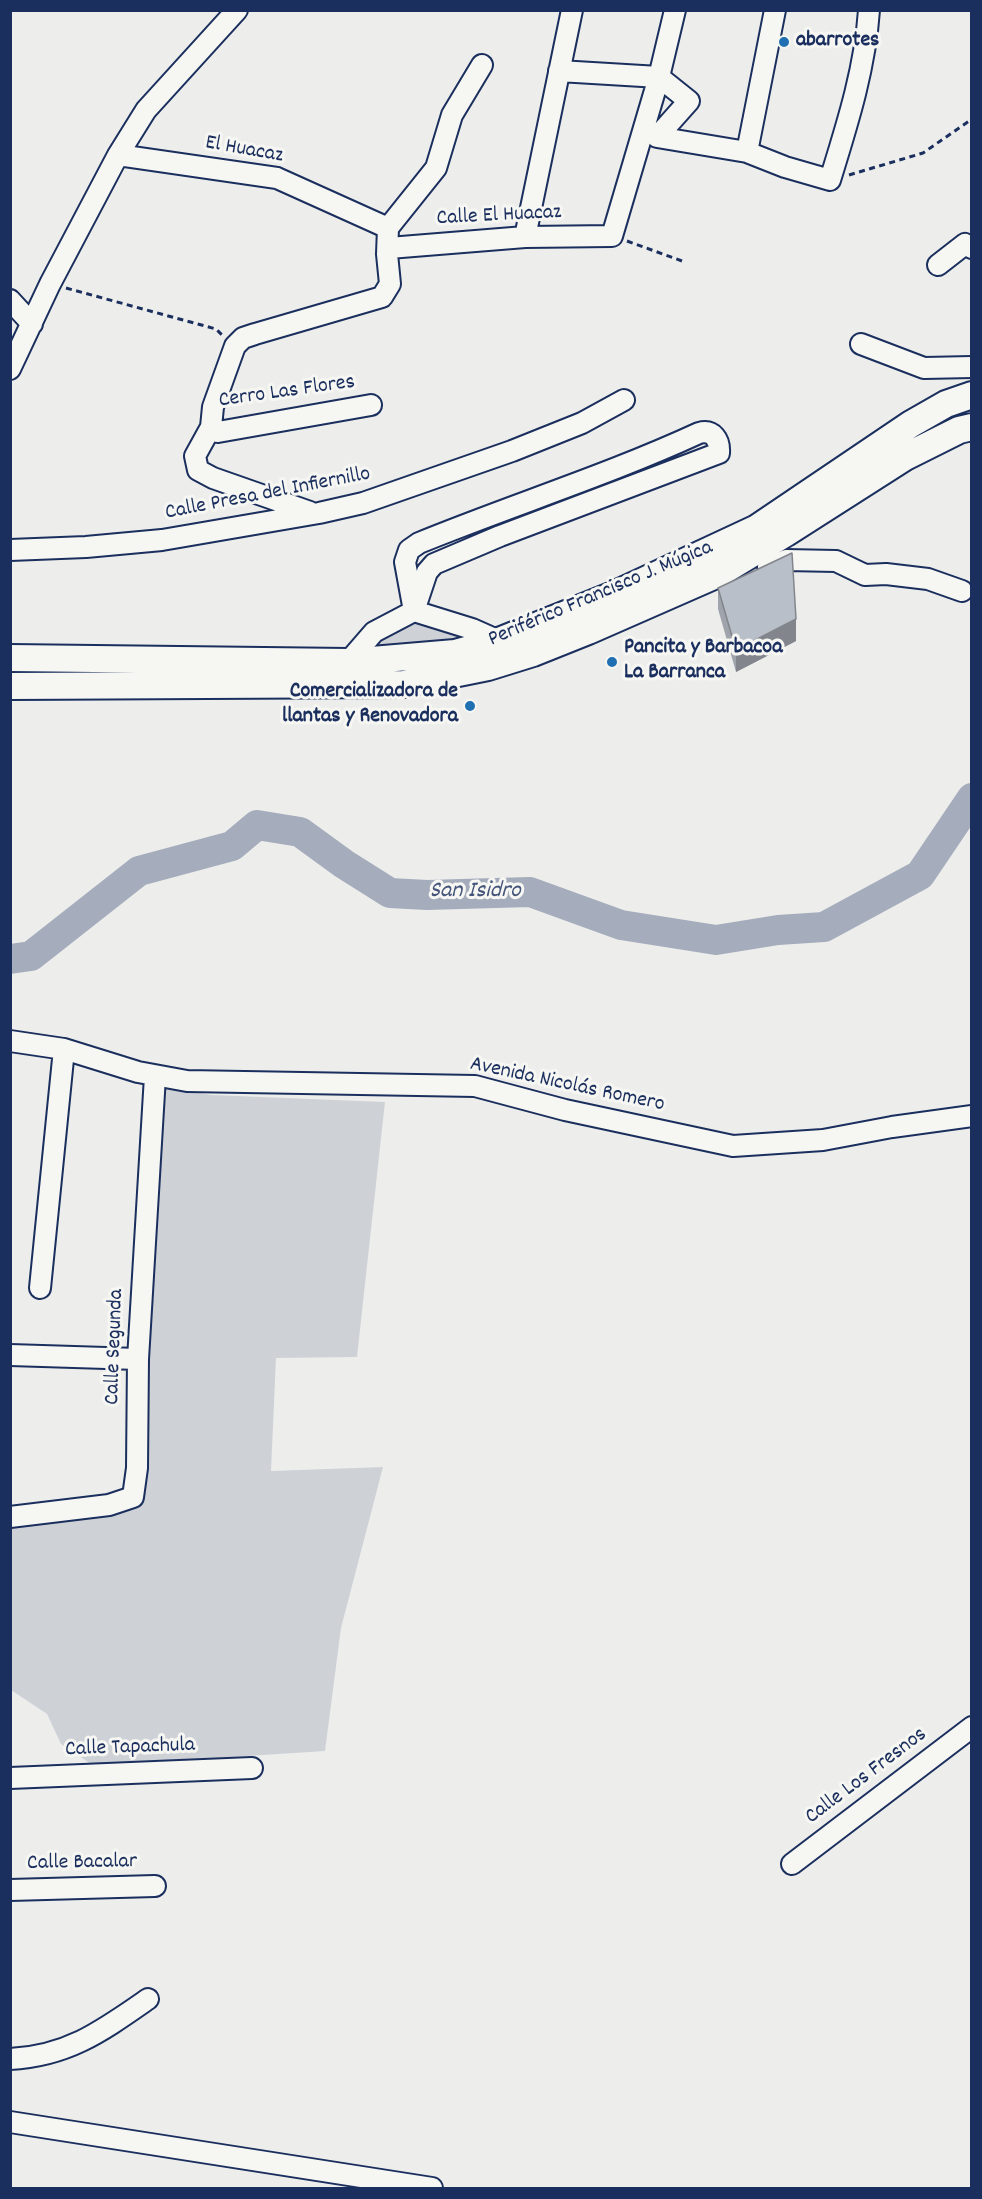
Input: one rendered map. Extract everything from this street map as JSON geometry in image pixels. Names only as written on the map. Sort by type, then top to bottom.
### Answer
[{"type":"main road","name":"Periférico Francisco J. Múgica","points":[[10,658],[348,662],[455,653],[499,641],[610,596],[757,528],[911,424],[946,404],[972,394]]},
{"type":"main road","name":"Periférico Francisco J. Múgica","points":[[10,686],[404,684],[488,667],[533,653],[718,574],[905,457],[959,430],[972,427]]},
{"type":"street","points":[[10,369],[50,284],[118,155],[146,110],[237,10]]},
{"type":"street","points":[[525,237],[572,10]]},
{"type":"street","points":[[612,236],[659,77],[675,10]]},
{"type":"street","points":[[747,152],[775,10]]},
{"type":"street","points":[[559,71],[659,77],[689,101],[657,137],[747,152],[785,167],[830,180],[852,108],[869,10]]},
{"type":"street","points":[[316,514],[213,478],[198,470],[195,456],[211,427],[213,407],[235,346],[243,338],[249,336],[382,297],[390,284],[387,254],[388,228],[436,168],[452,115],[482,65]]},
{"type":"street","name":"El Huacaz","points":[[118,155],[277,178],[388,228]]},
{"type":"street","name":"Calle El Huacaz","points":[[389,248],[525,237],[612,236]]},
{"type":"street","points":[[938,265],[965,244],[972,248]]},
{"type":"street","points":[[10,300],[32,324]]},
{"type":"street","points":[[861,344],[924,368],[948,369],[971,366]]},
{"type":"street","name":"Calle Presa del Infiernillo","points":[[10,550],[86,547],[162,540],[316,514],[363,503],[512,452],[582,423],[624,400]]},
{"type":"street","name":"Cerro Las Flores","points":[[211,427],[218,432],[371,405]]},
{"type":"street","points":[[348,662],[374,632],[414,611],[427,572],[434,564],[500,536],[719,453],[718,442],[713,434],[705,432],[693,436],[617,469],[490,514],[419,543],[409,550],[405,562],[414,611]]},
{"type":"street","points":[[617,469],[625,490]]},
{"type":"street","points":[[490,514],[500,536]]},
{"type":"street","points":[[685,589],[725,586],[786,560],[836,561],[865,575],[886,574],[928,579],[962,591]]},
{"type":"street","points":[[414,611],[472,629],[499,641]]},
{"type":"street","name":"Avenida Nicolás Romero","points":[[10,1041],[64,1049],[154,1076],[187,1081],[475,1086],[565,1110],[733,1146],[823,1140],[892,1127],[972,1116]]},
{"type":"street","points":[[40,1288],[64,1049]]},
{"type":"street","name":"Calle Segunda","points":[[10,1517],[109,1505],[133,1497],[137,1468],[138,1359],[154,1076]]},
{"type":"street","points":[[10,1355],[138,1359]]},
{"type":"street","name":"Calle Los Fresnos","points":[[792,1864],[972,1727]]},
{"type":"street","name":"Calle Tapachula","points":[[10,1778],[252,1768]]},
{"type":"street","name":"Calle Bacalar","points":[[10,1890],[155,1886]]},
{"type":"street","points":[[10,2059],[36,2058],[70,2047],[106,2028],[148,1999]]},
{"type":"street","points":[[10,2122],[432,2188]]},
{"type":"path","points":[[830,180],[923,153],[972,119]]},
{"type":"path","points":[[612,236],[682,261]]},
{"type":"path","points":[[50,284],[216,329],[235,346]]},
{"type":"shaded area","points":[[414,616],[481,640],[360,653]]},
{"type":"shaded area","points":[[159,1087],[212,1095],[385,1102],[357,1357],[276,1358],[271,1471],[383,1467],[341,1628],[325,1751],[94,1766],[61,1744],[47,1714],[11,1690],[10,1524],[142,1494]]},
{"type":"building","points":[[792,553],[796,619],[736,650],[718,588]]},
{"type":"waterway","name":"San Isidro","points":[[10,959],[31,956],[139,871],[232,846],[257,825],[300,832],[344,864],[390,893],[427,895],[530,892],[621,925],[716,940],[778,930],[824,927],[920,875],[972,798]]},
{"type":"place","name":"abarrotes","points":[[784,42]]},
{"type":"place","name":"Pancita y Barbacoa La Barranca","points":[[612,662]]},
{"type":"place","name":"Comercializadora de llantas y Renovadora","points":[[470,706]]}]
